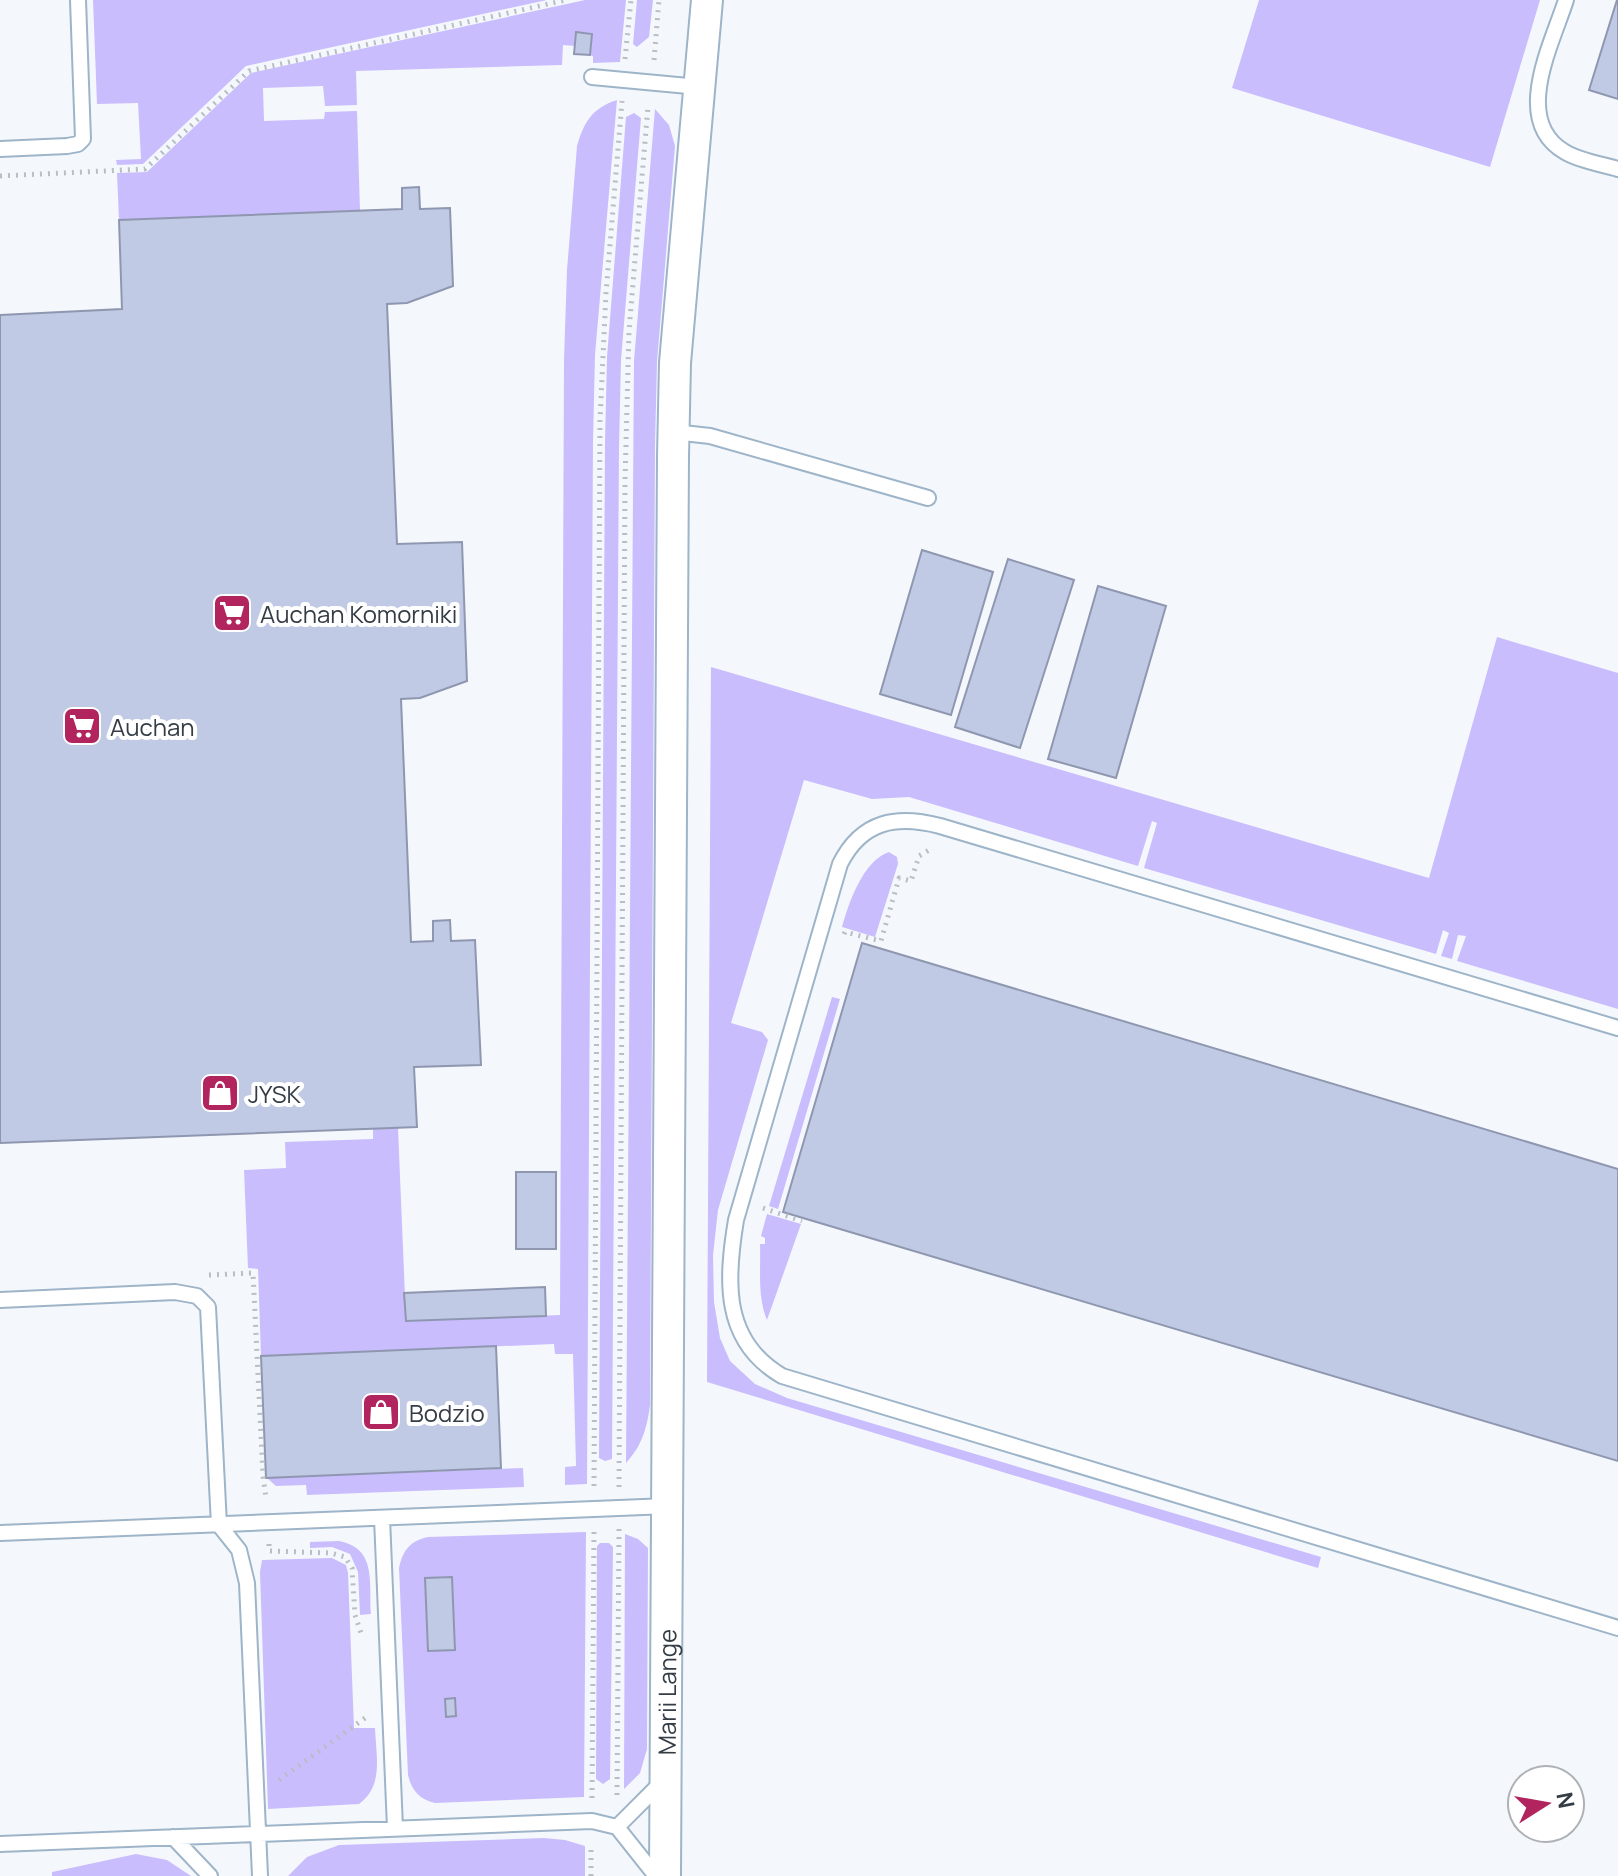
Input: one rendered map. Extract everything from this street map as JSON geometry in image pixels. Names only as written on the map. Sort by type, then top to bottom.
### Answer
[{"type":"street","name":"Marii Lange","points":[[665,1876],[675,363],[707,0]]},
{"type":"lane","points":[[0,149],[67,146],[78,144],[83,139],[78,0]]},
{"type":"lane","points":[[1566,0],[1537,92],[1536,109],[1542,129],[1553,144],[1567,154],[1618,169]]},
{"type":"lane","points":[[592,77],[699,87]]},
{"type":"lane","points":[[674,432],[710,436],[928,498]]},
{"type":"lane","points":[[1618,1028],[940,826],[904,819],[890,822],[854,842],[840,864],[736,1220],[732,1265],[732,1302],[735,1323],[742,1339],[752,1354],[782,1376],[1618,1628]]},
{"type":"lane","points":[[0,1300],[175,1292],[201,1298],[209,1314],[219,1525],[239,1550],[247,1583],[260,1876]]},
{"type":"lane","points":[[0,1533],[668,1506]]},
{"type":"lane","points":[[382,1518],[395,1828]]},
{"type":"lane","points":[[617,1827],[654,1792],[665,1773]]},
{"type":"lane","points":[[0,1844],[592,1821],[617,1827],[656,1876]]},
{"type":"lane","points":[[173,1837],[210,1876]]},
{"type":"path","points":[[0,176],[145,169],[249,71],[566,0]]},
{"type":"path","points":[[591,1876],[600,421],[606,293],[631,0]]},
{"type":"path","points":[[617,1827],[626,417],[629,331],[659,0]]},
{"type":"path","points":[[841,946],[845,932],[881,941],[899,878],[911,881],[919,856],[933,848],[944,850]]},
{"type":"path","points":[[759,1221],[767,1194]]},
{"type":"path","points":[[763,1208],[802,1221]]},
{"type":"path","points":[[206,1275],[253,1273],[269,1551],[338,1554],[349,1562],[361,1646]]},
{"type":"path","points":[[256,1797],[365,1720],[364,1705]]},
{"type":"shaded area","points":[[93,0],[547,0],[246,66],[143,164],[117,165],[116,160],[141,159],[138,103],[97,104]]},
{"type":"shaded area","points":[[585,0],[626,0],[620,62],[593,63],[593,56],[590,55],[592,34],[576,32],[575,46],[563,45],[562,65],[356,71],[357,105],[325,106],[323,86],[263,88],[264,121],[324,119],[325,112],[357,111],[360,211],[119,220],[117,173],[147,172],[251,73]]},
{"type":"shaded area","points":[[637,0],[653,0],[649,37],[637,47],[633,44]]},
{"type":"shaded area","points":[[1259,0],[1540,0],[1490,167],[1232,88]]},
{"type":"shaded area","points":[[617,100],[595,355],[593,442],[587,1484],[565,1485],[565,1467],[576,1466],[573,1354],[555,1354],[554,1344],[261,1356],[258,1269],[248,1268],[244,1170],[286,1168],[285,1142],[373,1139],[373,1129],[398,1128],[406,1321],[560,1315],[567,270],[577,146],[590,117],[601,107]]},
{"type":"shaded area","points":[[655,109],[669,125],[675,146],[657,362],[655,446],[650,1405],[643,1436],[626,1463],[634,361]]},
{"type":"shaded area","points":[[634,113],[641,118],[621,360],[619,447],[612,1459],[605,1461],[599,1458],[605,443],[607,357],[626,117]]},
{"type":"shaded area","points":[[1497,637],[1618,673],[1618,1009],[1457,961],[1466,936],[1458,935],[1452,959],[1441,956],[1449,933],[1443,930],[1436,954],[1144,868],[1157,823],[1152,821],[1138,866],[909,797],[872,799],[804,780],[731,1023],[762,1032],[768,1040],[718,1210],[713,1255],[714,1302],[720,1338],[730,1361],[755,1384],[787,1398],[1321,1557],[1318,1568],[707,1382],[711,667],[1429,878]]},
{"type":"shaded area","points":[[889,852],[897,857],[898,864],[875,937],[842,927],[853,895],[865,873]]},
{"type":"shaded area","points":[[832,997],[840,999],[778,1209],[769,1206]]},
{"type":"shaded area","points":[[767,1214],[801,1224],[767,1320],[761,1292],[760,1244],[765,1244],[765,1238],[761,1236]]},
{"type":"shaded area","points":[[523,1468],[524,1487],[307,1495],[306,1485],[276,1486],[267,1478]]},
{"type":"shaded area","points":[[586,1532],[584,1797],[435,1803],[420,1797],[408,1775],[399,1568],[405,1551],[416,1541],[428,1537]]},
{"type":"shaded area","points":[[625,1534],[638,1539],[648,1548],[647,1749],[640,1773],[624,1789]]},
{"type":"shaded area","points":[[339,1541],[360,1551],[365,1559],[370,1579],[371,1614],[360,1615],[358,1572],[350,1554],[332,1547],[310,1548],[310,1542]]},
{"type":"shaded area","points":[[609,1543],[613,1547],[610,1779],[603,1784],[596,1779],[597,1546]]},
{"type":"shaded area","points":[[332,1558],[346,1565],[348,1573],[354,1728],[375,1728],[375,1779],[367,1797],[359,1804],[268,1809],[262,1560]]},
{"type":"shaded area","points":[[544,1838],[585,1846],[585,1876],[288,1876],[307,1857],[339,1845]]},
{"type":"shaded area","points":[[136,1854],[167,1860],[191,1876],[52,1876],[52,1872]]},
{"type":"building","points":[[1618,0],[1618,99],[1589,90]]},
{"type":"building","points":[[576,32],[592,34],[590,55],[574,54]]},
{"type":"building","name":"Auchan Komorniki","points":[[419,187],[420,209],[450,208],[453,286],[407,303],[387,304],[397,544],[462,542],[467,681],[420,698],[401,699],[411,942],[433,941],[433,921],[450,920],[451,941],[475,940],[481,1065],[414,1067],[417,1127],[0,1143],[0,315],[122,309],[119,220],[402,209],[402,188]]},
{"type":"building","points":[[922,550],[993,572],[951,715],[880,694]]},
{"type":"building","points":[[1008,559],[1074,580],[1020,748],[955,727]]},
{"type":"building","points":[[1098,586],[1166,606],[1116,778],[1048,759]]},
{"type":"building","points":[[862,943],[1618,1169],[1618,1461],[783,1212]]},
{"type":"building","points":[[516,1172],[556,1172],[556,1249],[516,1249]]},
{"type":"building","points":[[545,1287],[546,1316],[406,1321],[404,1293]]},
{"type":"building","name":"Bodzio","points":[[496,1346],[501,1468],[266,1478],[261,1356]]},
{"type":"building","points":[[452,1577],[455,1650],[428,1651],[425,1578]]},
{"type":"building","points":[[455,1698],[456,1716],[446,1717],[445,1699]]},
{"type":"place","name":"Auchan Komorniki","points":[[232,613]]},
{"type":"place","name":"Auchan","points":[[82,726]]},
{"type":"place","name":"JYSK","points":[[220,1093]]},
{"type":"place","name":"Bodzio","points":[[381,1412]]}]
